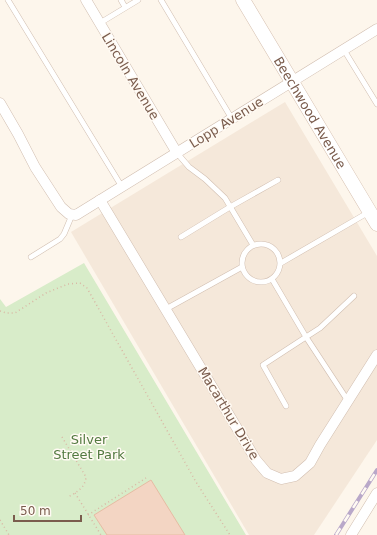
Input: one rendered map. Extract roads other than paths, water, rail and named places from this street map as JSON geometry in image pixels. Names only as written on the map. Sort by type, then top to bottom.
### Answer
[{"type":"main road","name":"Beechwood Avenue","points":[[243,0],[377,224]]},
{"type":"street","name":"Lincoln Avenue","points":[[86,0],[177,153]]},
{"type":"street","name":"Lopp Avenue","points":[[74,215],[122,187],[377,29]]},
{"type":"street","points":[[0,103],[35,166],[61,207],[69,214],[74,215]]},
{"type":"street","name":"Macarthur Drive","points":[[100,200],[256,460],[267,474],[281,479],[295,476],[310,463],[377,355]]},
{"type":"street","points":[[350,535],[377,493]]},
{"type":"lane","points":[[8,0],[122,187]]},
{"type":"lane","points":[[121,0],[126,7]]},
{"type":"lane","points":[[100,23],[138,0]]},
{"type":"lane","points":[[161,0],[232,119]]},
{"type":"lane","points":[[344,50],[377,104]]},
{"type":"lane","points":[[177,153],[189,168],[205,179],[225,198],[253,245]]},
{"type":"lane","points":[[181,237],[278,180]]},
{"type":"lane","points":[[281,263],[370,212]]},
{"type":"lane","points":[[31,257],[60,239],[74,215]]},
{"type":"lane","points":[[260,244],[266,244],[277,251],[281,263],[280,270],[272,280],[260,283],[248,278],[242,267],[244,254],[253,245],[260,244]]},
{"type":"lane","points":[[166,309],[242,267]]},
{"type":"lane","points":[[272,280],[306,337],[348,401]]},
{"type":"lane","points":[[286,406],[262,365],[320,328],[354,296]]},
{"type":"railway","points":[[336,535],[377,470]]},
{"type":"park label","name":"Silver Street Park","points":[[89,446]]}]
